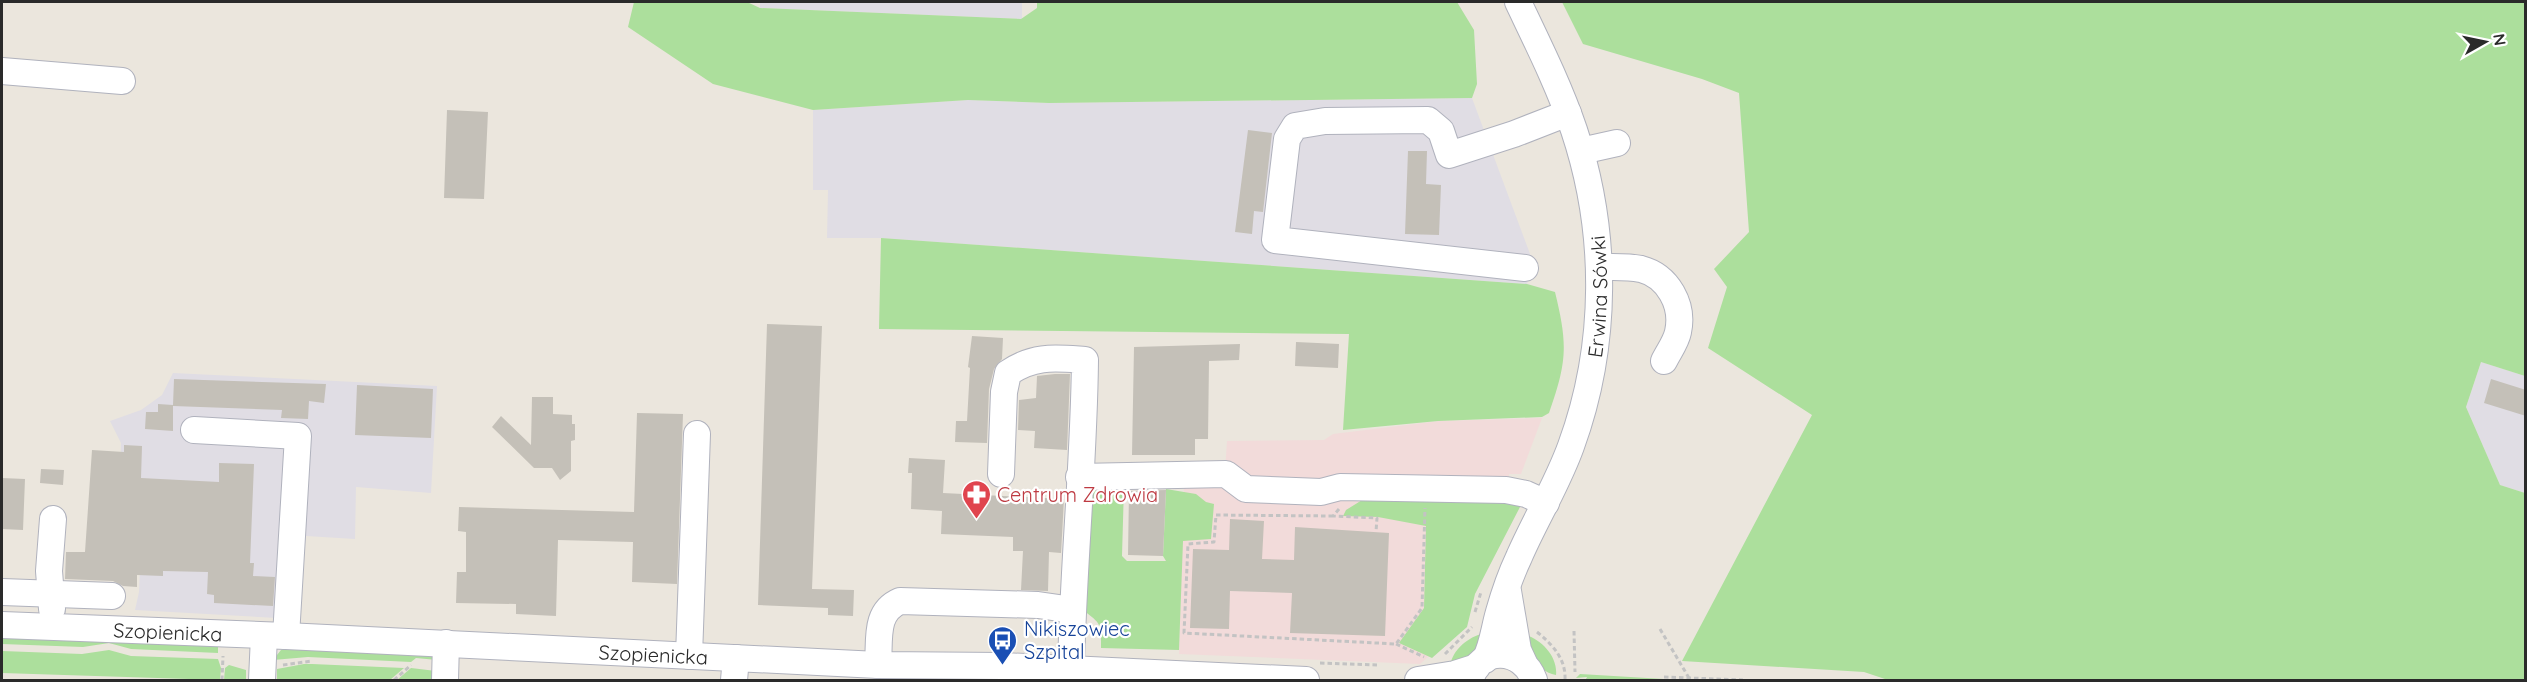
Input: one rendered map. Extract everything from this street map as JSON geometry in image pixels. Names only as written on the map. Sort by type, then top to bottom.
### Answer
[{"type":"street","name":"Erwina Sówki","points":[[1477,669],[1490,649],[1499,612],[1496,588],[1518,560],[1572,446],[1588,387],[1598,325],[1599,267],[1596,221],[1581,151],[1568,113],[1518,2]]},
{"type":"street","points":[[2,71],[122,81]]},
{"type":"street","points":[[1525,268],[1275,240],[1287,139],[1295,126],[1325,121],[1428,120],[1441,131],[1449,155],[1514,134],[1568,113]]},
{"type":"street","points":[[1581,151],[1617,143]]},
{"type":"street","points":[[1599,267],[1642,269],[1655,275],[1668,286],[1676,302],[1679,326],[1676,340],[1664,361]]},
{"type":"street","points":[[1001,474],[1004,392],[1008,373],[1023,363],[1048,358],[1085,360],[1071,670]]},
{"type":"street","points":[[194,430],[298,436],[269,673]]},
{"type":"street","points":[[689,656],[697,434]]},
{"type":"street","points":[[1079,477],[1226,474],[1246,489],[1321,492],[1340,487],[1506,490],[1526,494],[1546,503]]},
{"type":"street","points":[[51,627],[52,593],[49,571],[53,519]]},
{"type":"street","name":"Erwina Sówki","points":[[1496,588],[1518,650],[1529,672]]},
{"type":"street","points":[[2,592],[112,596]]},
{"type":"street","points":[[878,665],[880,619],[890,605],[900,601],[1038,605],[1073,610]]},
{"type":"street","name":"Szopienicka","points":[[2,626],[275,636],[689,656],[735,670],[878,665],[1071,670],[1306,681]]},
{"type":"street","points":[[445,681],[446,644]]},
{"type":"street","points":[[1424,670],[1455,674],[1477,669],[1504,655],[1529,672],[1566,676]]},
{"type":"path","points":[[1396,644],[1422,608],[1425,507]]},
{"type":"path","points":[[1333,516],[1216,515],[1214,542],[1188,544],[1184,633],[1396,644],[1424,670]]},
{"type":"path","points":[[1474,618],[1478,600],[1496,588]]},
{"type":"path","points":[[1443,658],[1449,649],[1470,632],[1473,624]]},
{"type":"path","points":[[1532,629],[1540,634],[1561,657],[1565,681]]},
{"type":"path","points":[[1660,629],[1689,678]]},
{"type":"path","points":[[1566,676],[1574,631]]},
{"type":"path","points":[[222,681],[223,656],[229,657]]},
{"type":"path","points":[[269,673],[302,661],[318,661]]},
{"type":"path","points":[[394,681],[411,665],[401,664]]},
{"type":"path","points":[[1664,677],[1743,681]]},
{"type":"shaded area","points":[[760,2],[1022,2],[1022,19],[760,8]]},
{"type":"shaded area","points":[[1472,98],[1533,262],[1527,284],[881,238],[827,238],[828,190],[813,190],[813,110],[968,100],[1049,103]]},
{"type":"shaded area","points":[[2481,362],[2525,376],[2525,493],[2500,485],[2466,407]]},
{"type":"shaded area","points":[[173,373],[437,386],[431,493],[356,487],[355,539],[306,536],[295,619],[135,610],[139,592],[141,544],[118,545],[121,443],[110,421],[141,410],[162,395]]},
{"type":"shaded area","points":[[1542,418],[1521,474],[1509,474],[1506,508],[1437,649],[1420,664],[1179,654],[1184,485],[1224,486],[1227,441],[1324,440],[1333,434],[1439,421]]},
{"type":"green space","points":[[634,2],[747,2],[760,8],[1021,19],[1037,8],[1037,2],[1457,2],[1474,30],[1477,84],[1472,98],[1049,103],[968,100],[813,110],[713,84],[628,27]]},
{"type":"green space","points":[[1562,2],[2525,2],[2525,376],[2481,362],[2466,407],[2500,485],[2525,493],[2525,680],[1888,680],[1864,672],[1682,661],[1812,415],[1708,348],[1727,287],[1714,269],[1749,232],[1739,93],[1702,79],[1583,44]]},
{"type":"green space","points":[[881,238],[1527,284],[1555,292],[1564,340],[1562,366],[1549,413],[1542,417],[1438,421],[1343,430],[1349,334],[879,329]]},
{"type":"green space","points":[[1091,485],[1124,486],[1122,556],[1127,561],[1166,561],[1163,556],[1166,489],[1196,494],[1206,502],[1214,504],[1211,539],[1183,541],[1179,650],[1101,648],[1099,626],[1084,611]]},
{"type":"green space","points":[[1367,497],[1516,503],[1520,507],[1475,594],[1467,627],[1432,658],[1399,643],[1424,608],[1426,526],[1378,517],[1343,516],[1346,510]]},
{"type":"green space","points":[[1481,634],[1484,648],[1450,668],[1453,657],[1460,647]]},
{"type":"green space","points":[[2,635],[218,644],[218,653],[131,649],[109,643],[83,647],[2,644]]},
{"type":"green space","points":[[1526,635],[1538,641],[1548,650],[1556,668],[1556,675],[1538,665],[1532,655]]},
{"type":"green space","points":[[287,648],[431,652],[437,660],[416,658],[411,662],[308,657],[273,660],[281,650]]},
{"type":"green space","points":[[109,650],[131,656],[218,659],[221,668],[220,680],[2,673],[2,651],[82,654]]},
{"type":"green space","points":[[304,664],[404,668],[390,680],[277,679],[277,669]]},
{"type":"green space","points":[[229,665],[246,670],[246,680],[224,680],[225,668]]},
{"type":"green space","points":[[411,668],[436,671],[436,680],[397,680]]},
{"type":"green space","points":[[1580,674],[1664,679],[1576,678]]},
{"type":"building","points":[[447,110],[488,112],[484,199],[444,198]]},
{"type":"building","points":[[1248,130],[1272,133],[1263,212],[1254,211],[1252,234],[1235,232]]},
{"type":"building","points":[[1408,151],[1427,151],[1426,184],[1441,185],[1439,235],[1405,234]]},
{"type":"building","points":[[767,324],[822,326],[812,589],[854,590],[853,616],[828,615],[828,608],[758,605]]},
{"type":"building","points":[[972,336],[1003,338],[1002,359],[994,369],[989,389],[987,443],[955,442],[956,421],[967,421],[970,368],[968,367]]},
{"type":"building","points":[[1296,342],[1339,344],[1338,368],[1295,366]]},
{"type":"building","points":[[1240,344],[1239,360],[1209,361],[1208,439],[1195,439],[1195,455],[1132,455],[1134,347]]},
{"type":"building","points":[[1070,374],[1067,450],[1034,448],[1035,431],[1018,430],[1019,400],[1036,398],[1037,376]]},
{"type":"building","points":[[174,379],[326,384],[324,403],[309,401],[308,419],[281,418],[282,410],[173,406],[173,431],[145,429],[146,412],[158,412],[158,404],[173,405]]},
{"type":"building","points":[[2491,379],[2526,390],[2526,416],[2484,403]]},
{"type":"building","points":[[357,385],[433,389],[431,438],[355,435]]},
{"type":"building","points":[[532,397],[553,397],[553,414],[572,415],[572,424],[575,424],[575,440],[571,441],[571,471],[560,480],[552,468],[534,468],[492,427],[501,416],[531,445]]},
{"type":"building","points":[[637,413],[683,414],[677,584],[632,582],[633,542],[558,540],[556,616],[516,614],[516,604],[456,603],[457,572],[466,572],[466,532],[458,531],[459,507],[634,512]]},
{"type":"building","points":[[124,445],[142,446],[141,478],[219,482],[219,463],[254,464],[250,563],[254,563],[253,576],[275,577],[273,606],[214,603],[214,595],[207,594],[208,572],[163,571],[163,576],[137,575],[137,587],[123,586],[113,581],[65,579],[66,552],[85,552],[92,450],[124,452]]},
{"type":"building","points":[[909,458],[945,460],[943,493],[1064,499],[1061,553],[1049,552],[1048,591],[1021,590],[1023,551],[1013,551],[1013,537],[941,534],[942,511],[911,509],[912,473],[908,473]]},
{"type":"building","points":[[41,469],[64,470],[63,485],[40,483]]},
{"type":"building","points":[[2,478],[25,479],[23,530],[2,529]]},
{"type":"building","points":[[1166,490],[1163,556],[1128,555],[1129,491]]},
{"type":"building","points":[[1230,519],[1264,521],[1262,559],[1294,560],[1295,527],[1389,533],[1385,636],[1290,633],[1292,593],[1230,591],[1229,629],[1190,628],[1193,549],[1229,550]]},
{"type":"place","name":"Centrum Zdrowia","points":[[976,520]]},
{"type":"place","name":"Nikiszowiec Szpital","points":[[1003,666]]}]
